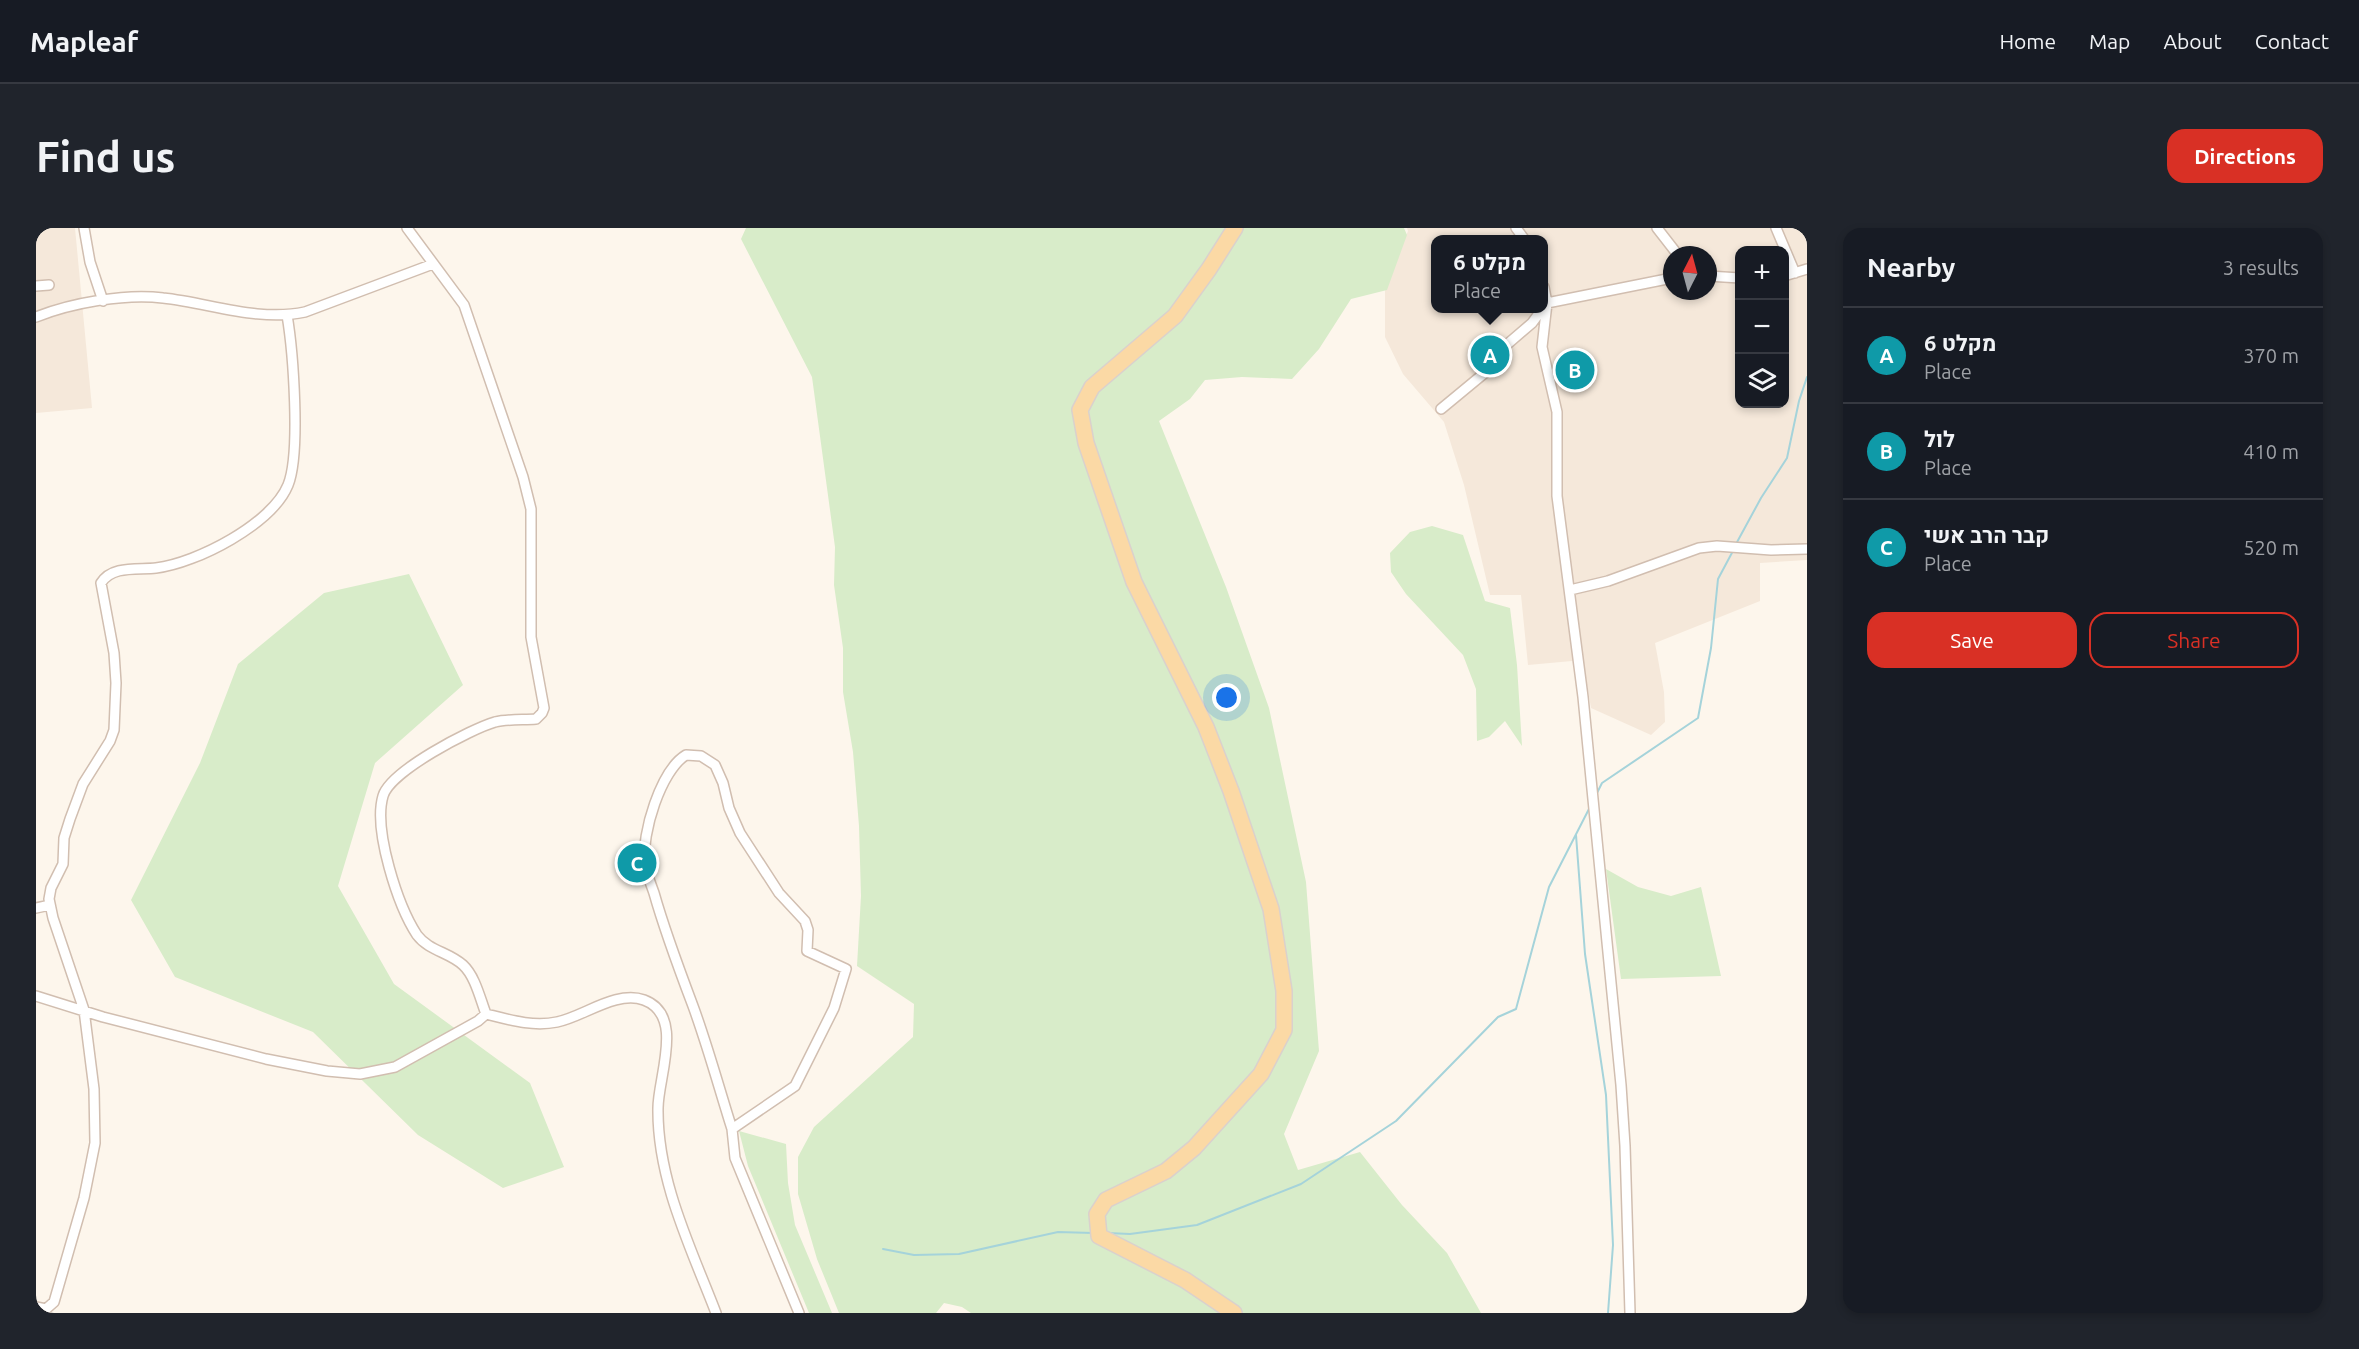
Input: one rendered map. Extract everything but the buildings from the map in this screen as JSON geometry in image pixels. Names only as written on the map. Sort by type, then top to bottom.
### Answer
[{"type":"main road","points":[[1234,1313],[1185,1280],[1099,1236],[1097,1214],[1106,1200],[1166,1171],[1194,1148],[1261,1074],[1284,1030],[1284,991],[1271,909],[1231,791],[1206,727],[1134,582],[1086,443],[1080,410],[1092,387],[1175,316],[1235,228]]},
{"type":"street","points":[[84,228],[90,262],[103,301]]},
{"type":"street","points":[[407,228],[455,292],[468,317],[528,494],[531,527],[531,638],[544,708],[542,713],[536,719],[497,722],[472,730],[396,776],[382,796],[383,849],[411,925],[429,946],[464,965],[470,973],[486,1014]]},
{"type":"street","points":[[1657,228],[1671,246]]},
{"type":"street","points":[[1776,228],[1795,273]]},
{"type":"street","points":[[36,317],[67,306],[160,297],[233,310],[287,315],[305,312],[433,264]]},
{"type":"street","points":[[1789,275],[1807,269]]},
{"type":"street","points":[[1717,277],[1735,278]]},
{"type":"street","points":[[1548,305],[1663,280]]},
{"type":"street","points":[[36,286],[49,285]]},
{"type":"street","points":[[1441,409],[1487,371],[1497,353],[1532,323],[1540,313]]},
{"type":"street","points":[[1544,313],[1542,347],[1557,412],[1557,496],[1583,697],[1621,1085],[1630,1313]]},
{"type":"street","points":[[36,1306],[46,1309],[54,1302],[91,1170],[95,1143],[94,1089],[84,1011],[50,905],[51,888],[63,864],[64,838],[70,819],[83,784],[110,741],[114,730],[115,663],[101,583],[104,578],[117,571],[156,568],[181,563],[217,547],[255,522],[285,491],[291,471],[294,432],[292,363],[287,315]]},
{"type":"street","points":[[1570,590],[1608,581],[1699,548],[1717,546],[1771,550],[1807,549]]},
{"type":"street","points":[[732,1129],[795,1086],[834,1008],[846,969],[807,951],[808,930],[805,921],[778,893],[740,833],[715,765],[701,756],[686,755],[677,760],[671,769],[653,807],[648,826],[645,862],[667,938],[694,1008],[732,1129],[735,1158],[799,1313]]},
{"type":"street","points":[[36,908],[50,905]]},
{"type":"street","points":[[36,996],[266,1059],[327,1071],[360,1074],[395,1067],[478,1021],[486,1014]]},
{"type":"street","points":[[486,1014],[536,1025],[560,1022],[595,1006],[628,999],[644,999],[656,1007],[664,1017],[667,1024],[665,1062],[658,1107],[660,1143],[677,1214],[716,1313]]},
{"type":"shaded area","points":[[36,228],[75,228],[92,408],[36,413]]},
{"type":"shaded area","points":[[1407,228],[1807,228],[1807,560],[1760,563],[1760,601],[1655,643],[1664,692],[1665,722],[1651,735],[1591,708],[1583,660],[1528,665],[1521,595],[1490,595],[1464,485],[1444,422],[1403,374],[1385,337],[1385,288],[1408,231]]},
{"type":"green space","points":[[746,228],[1404,228],[1407,235],[1387,290],[1351,299],[1319,349],[1292,379],[1242,377],[1205,380],[1190,399],[1159,421],[1226,587],[1269,708],[1306,882],[1319,1051],[1284,1134],[1298,1170],[1360,1152],[1402,1205],[1447,1253],[1481,1313],[971,1313],[962,1307],[944,1303],[936,1313],[839,1313],[817,1259],[798,1194],[798,1157],[814,1127],[913,1037],[914,1004],[857,966],[861,896],[859,826],[853,752],[843,692],[843,648],[834,585],[835,547],[812,377],[741,239]]},
{"type":"green space","points":[[1432,526],[1463,535],[1485,601],[1510,608],[1517,665],[1522,746],[1505,721],[1489,737],[1477,741],[1476,689],[1463,655],[1406,594],[1391,572],[1390,553],[1410,532]]},
{"type":"green space","points":[[409,574],[463,685],[375,763],[338,886],[394,984],[530,1083],[564,1167],[503,1188],[418,1135],[313,1032],[175,977],[131,900],[200,763],[238,664],[324,593]]},
{"type":"green space","points":[[1606,869],[1638,887],[1671,896],[1701,887],[1721,976],[1621,979]]},
{"type":"green space","points":[[739,1131],[786,1144],[788,1183],[795,1225],[832,1313],[809,1313],[748,1166]]},
{"type":"waterway","points":[[1736,544],[1761,498],[1787,458],[1799,401],[1807,377]]},
{"type":"waterway","points":[[1596,795],[1602,783],[1698,718],[1711,648],[1718,579],[1734,549]]},
{"type":"waterway","points":[[1108,1233],[1130,1234],[1197,1225],[1301,1184],[1396,1121],[1498,1017],[1516,1009],[1549,887],[1591,805]]},
{"type":"waterway","points":[[1576,835],[1585,954],[1606,1095],[1613,1245],[1608,1313]]},
{"type":"waterway","points":[[883,1249],[914,1255],[959,1254],[1058,1232],[1093,1233]]},
{"type":"place","name":"מקלט 6","points":[[1490,355]]},
{"type":"place","name":"לול","points":[[1575,370]]},
{"type":"place","name":"קבר הרב אשי","points":[[637,863]]}]
